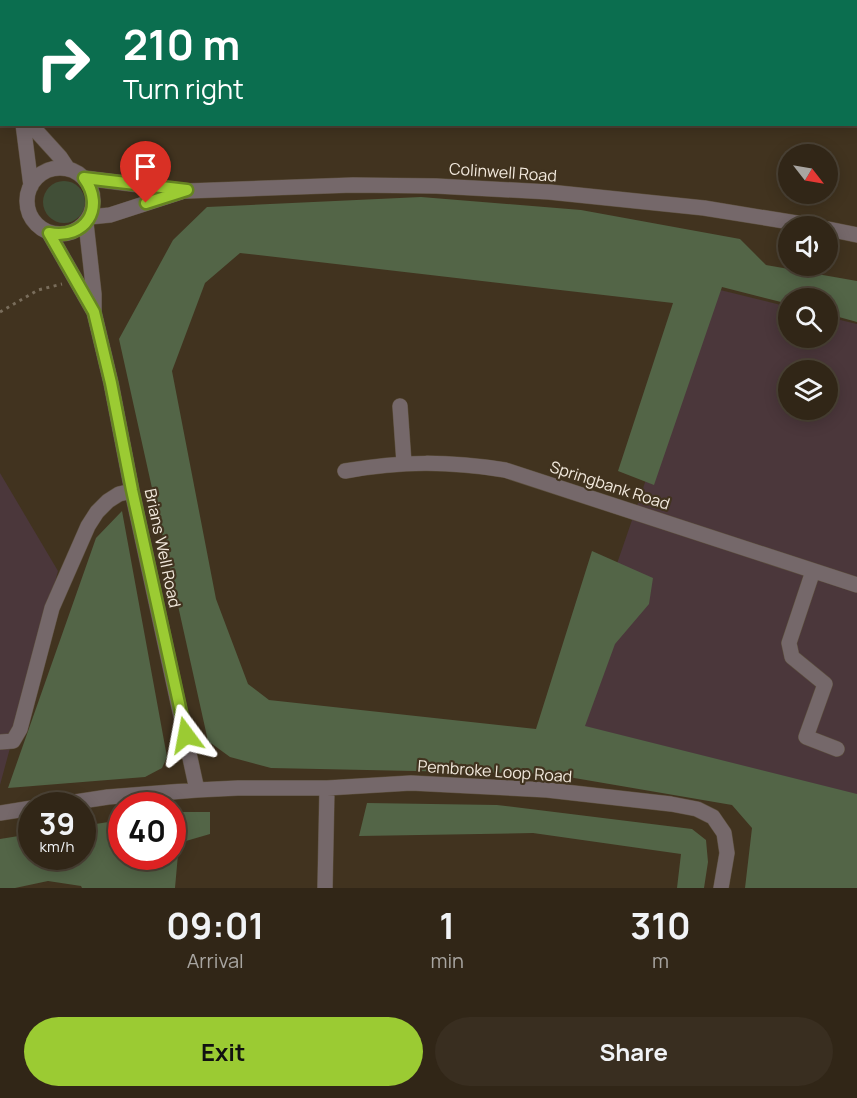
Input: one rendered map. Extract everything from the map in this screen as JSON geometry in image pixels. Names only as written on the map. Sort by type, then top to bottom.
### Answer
[{"type":"street","points":[[23,126],[30,186],[27,204],[33,222],[49,233],[59,235],[78,230],[88,220],[93,205],[93,195],[84,178],[68,169],[57,168],[37,177],[30,186]]},
{"type":"street","points":[[32,126],[68,169]]},
{"type":"street","name":"Colinwell Road","points":[[84,178],[187,190],[353,185],[436,186],[621,199],[704,208],[778,220]]},
{"type":"street","name":"Colinwell Road","points":[[88,220],[187,190]]},
{"type":"street","name":"Brians Well Road","points":[[88,220],[94,312],[197,790]]},
{"type":"street","points":[[838,231],[857,234]]},
{"type":"street","name":"Brians Well Road","points":[[49,233],[94,312]]},
{"type":"street","points":[[400,406],[404,463]]},
{"type":"street","name":"Springbank Road","points":[[345,471],[404,463],[470,465],[522,475],[857,585]]},
{"type":"street","points":[[0,742],[13,741],[20,729],[52,608],[88,526],[108,501],[132,490]]},
{"type":"street","points":[[813,571],[789,643],[792,657],[825,684],[806,737],[837,749]]},
{"type":"street","name":"Pembroke Loop Road","points":[[96,798],[238,788],[327,788],[411,783],[536,790],[670,804],[697,809],[713,817],[724,833],[727,853],[721,888]]},
{"type":"street","points":[[325,888],[327,788]]},
{"type":"street","points":[[0,813],[18,810]]},
{"type":"path","points":[[0,312],[38,290],[75,281]]},
{"type":"shaded area","points":[[712,288],[778,304],[778,348],[838,348],[838,319],[857,324],[857,888],[764,785],[560,729]]},
{"type":"shaded area","points":[[0,473],[58,571],[0,785]]},
{"type":"green space","points":[[64,181],[79,187],[85,202],[79,217],[64,223],[49,217],[43,202],[49,187]]},
{"type":"green space","points":[[421,197],[581,210],[740,239],[766,265],[778,267],[778,276],[829,276],[857,281],[857,322],[838,317],[838,288],[778,288],[778,301],[722,287],[654,485],[618,471],[673,303],[240,253],[205,283],[172,371],[216,599],[248,684],[269,700],[536,729],[592,551],[653,578],[649,604],[615,644],[585,726],[857,794],[857,888],[745,888],[752,828],[732,805],[551,774],[271,768],[230,757],[208,741],[119,339],[173,240],[207,207]]},
{"type":"green space","points":[[122,511],[167,757],[162,768],[145,777],[8,788],[96,538]]},
{"type":"green space","points":[[367,803],[497,805],[692,829],[706,840],[708,862],[704,888],[677,888],[681,854],[533,833],[359,836]]},
{"type":"green space","points":[[186,812],[210,812],[210,834],[186,841]]},
{"type":"green space","points":[[108,822],[108,870],[177,870],[175,888],[82,888],[48,881],[15,888],[0,888],[0,839],[18,836],[18,870],[96,870],[96,824]]},
{"type":"route","points":[[146,203],[187,190],[84,178],[93,195],[90,217],[78,230],[69,234],[49,233],[94,312],[186,735]]}]
